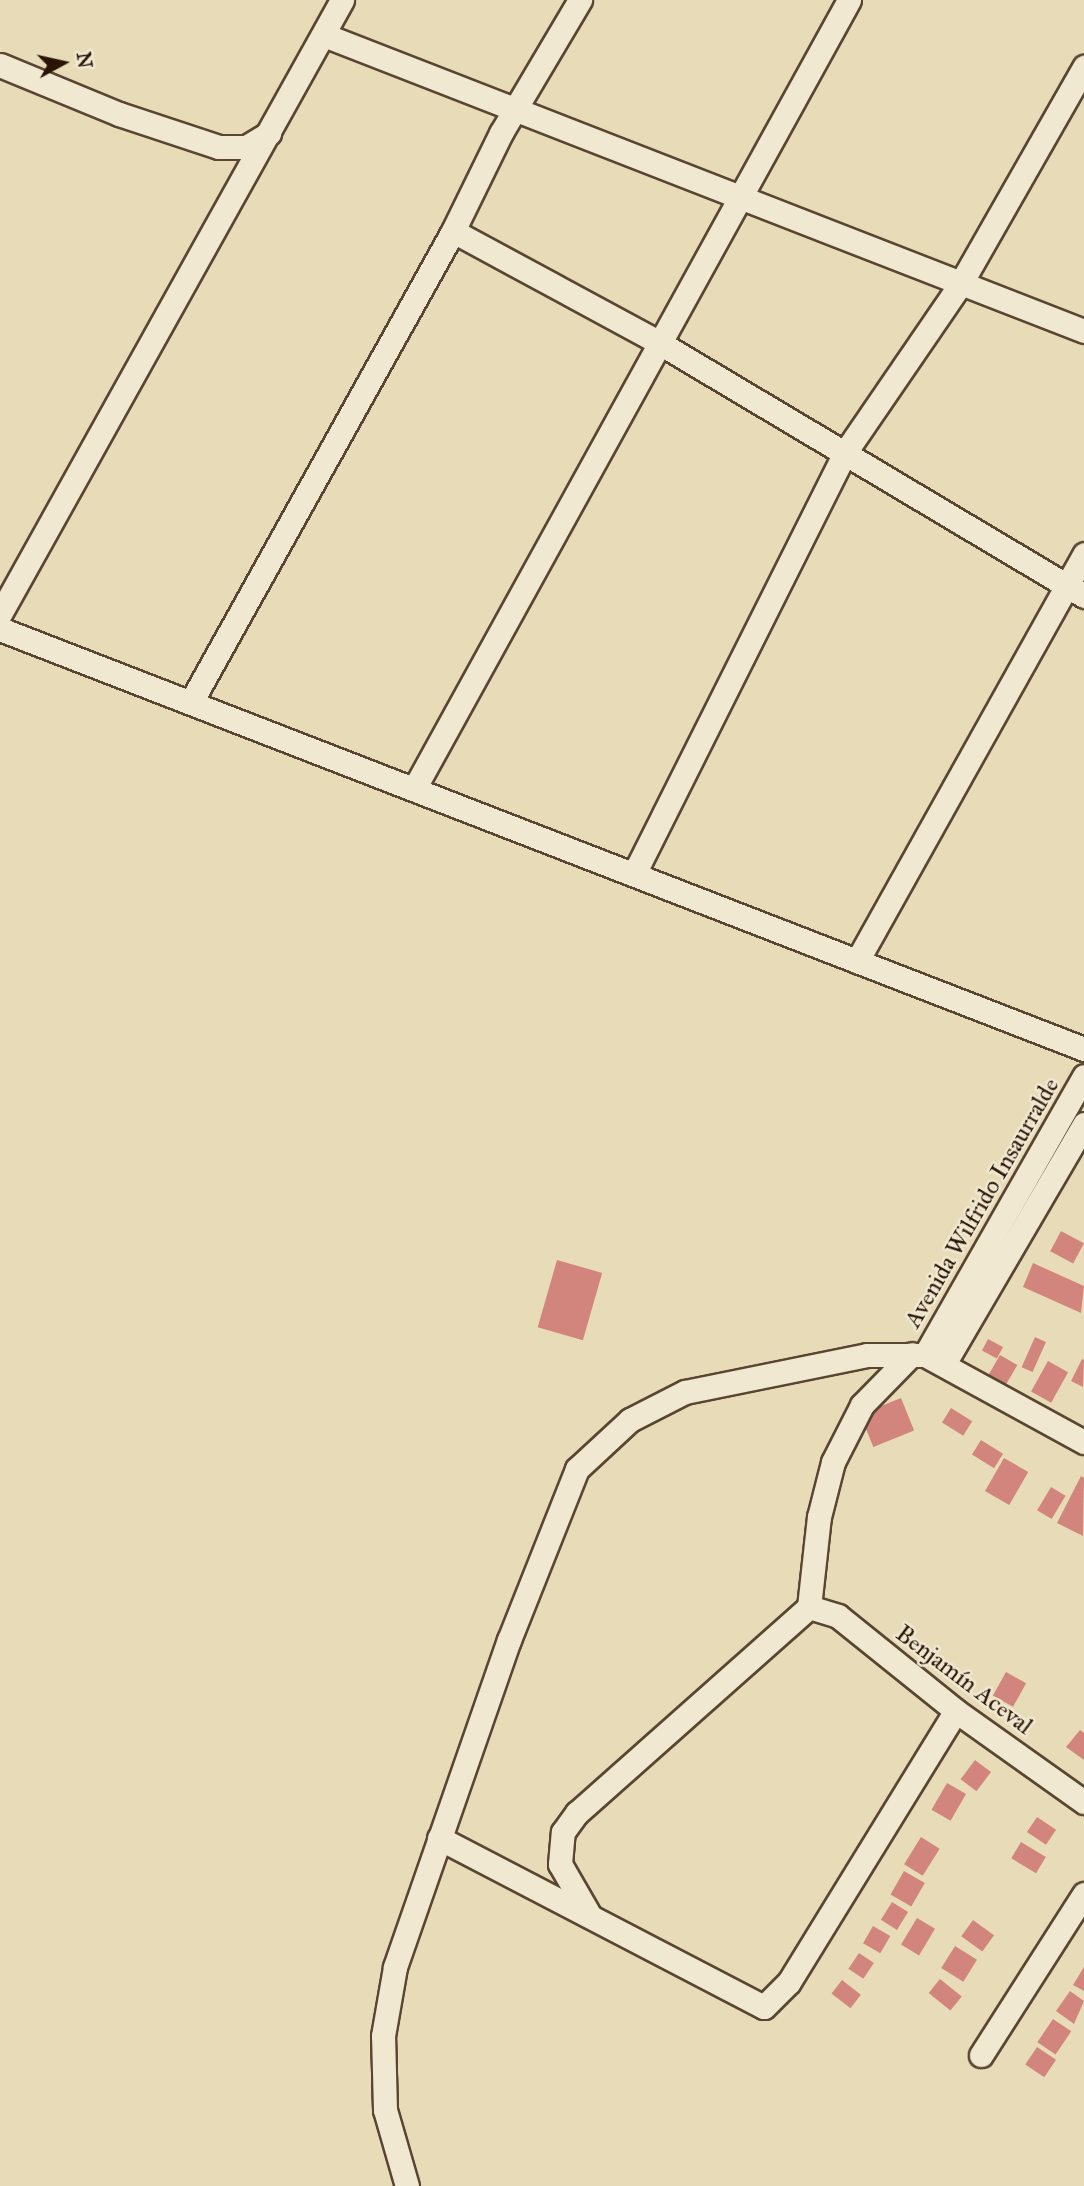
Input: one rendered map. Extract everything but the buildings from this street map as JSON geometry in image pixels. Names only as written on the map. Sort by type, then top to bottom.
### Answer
[{"type":"street","points":[[0,614],[342,0]]},
{"type":"street","points":[[191,702],[453,231],[516,110],[580,0]]},
{"type":"street","points":[[414,789],[658,342],[849,0]]},
{"type":"street","points":[[324,35],[1084,331]]},
{"type":"street","points":[[0,65],[195,141],[246,147],[269,133]]},
{"type":"street","points":[[634,874],[844,454],[961,283],[1084,67]]},
{"type":"street","points":[[453,231],[658,342],[1075,591]]},
{"type":"street","points":[[857,961],[1075,591],[1084,554]]},
{"type":"street","points":[[0,629],[1084,1049]]},
{"type":"street","name":"Avenida Wilfrido Insaurralde","points":[[927,1358],[1084,1076]]},
{"type":"street","name":"Avenida Wilfrido Insaurralde","points":[[927,1358],[1084,1124]]},
{"type":"street","points":[[407,2186],[385,2110],[383,2036],[395,1967],[509,1640],[578,1469],[630,1420],[685,1392],[867,1355],[927,1358],[1084,1442]]},
{"type":"street","points":[[591,1918],[560,1864],[563,1832],[577,1813],[809,1606],[819,1517],[833,1462],[862,1405],[927,1358]]},
{"type":"street","name":"Benjamín Aceval","points":[[809,1606],[838,1616],[956,1711],[1084,1802]]},
{"type":"street","points":[[439,1838],[764,2007],[789,1982],[956,1711]]},
{"type":"street","points":[[981,2054],[1084,1894]]}]
